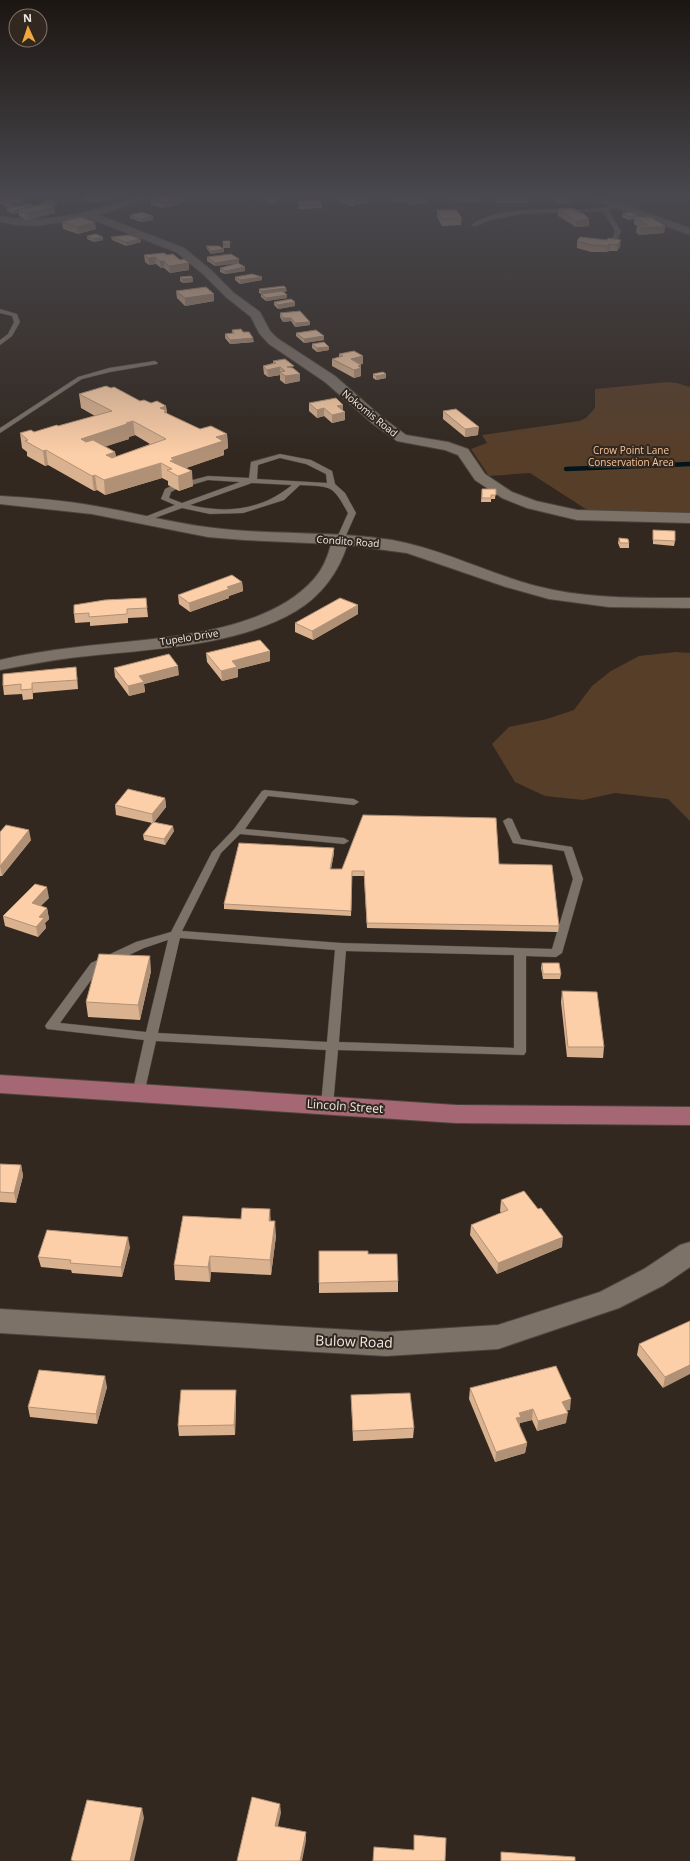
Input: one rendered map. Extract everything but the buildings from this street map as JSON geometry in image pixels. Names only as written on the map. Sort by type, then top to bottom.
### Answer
[{"type":"main road","name":"Lincoln Street","points":[[0,1084],[456,1114],[690,1116]]},
{"type":"street","name":"Nokomis Road","points":[[216,282],[233,298],[256,315],[265,334],[273,341],[310,364],[330,379],[378,421],[402,438],[448,446],[463,452],[480,477],[507,495],[532,505],[577,515],[690,518]]},
{"type":"street","name":"Condito Road","points":[[0,500],[67,506],[192,530],[223,534],[340,540],[393,545],[418,551],[531,590],[576,599],[618,603],[690,603]]},
{"type":"street","name":"Tupelo Drive","points":[[0,665],[38,657],[176,640],[213,634],[250,625],[279,613],[301,599],[319,584],[334,560],[340,540]]},
{"type":"street","name":"Bulow Road","points":[[0,1321],[386,1344],[498,1338],[609,1300],[654,1277],[690,1253]]},
{"type":"lane","points":[[0,311],[15,315],[17,322],[10,335],[0,343]]},
{"type":"lane","points":[[0,432],[80,378],[109,370],[155,362]]},
{"type":"lane","points":[[253,480],[254,464],[280,456],[308,462],[329,473],[331,485]]},
{"type":"lane","points":[[188,484],[208,478],[300,482],[331,485],[342,495],[352,513],[340,540]]},
{"type":"lane","points":[[141,520],[253,480]]},
{"type":"lane","points":[[174,488],[168,491],[166,499],[180,505],[210,512],[243,511],[281,498],[300,482]]},
{"type":"lane","points":[[138,1094],[174,934],[217,852],[238,831],[266,793],[354,802]]},
{"type":"lane","points":[[508,821],[517,841],[568,849],[578,879],[556,953],[341,948],[174,934],[140,945],[95,966],[51,1026],[151,1037],[332,1046],[520,1052],[520,953]]},
{"type":"lane","points":[[238,831],[344,841]]},
{"type":"lane","points":[[327,1105],[341,948]]},
{"type":"green space","name":"Crow Point Lane Conservation Area","points":[[667,382],[690,387],[690,518],[595,515],[530,473],[489,476],[471,449],[487,443],[482,435],[579,421],[586,418],[595,408],[595,389]]},
{"type":"green space","points":[[676,652],[690,653],[690,821],[668,799],[615,793],[583,800],[545,796],[515,782],[492,744],[509,727],[547,719],[574,710],[592,686],[611,671],[639,656]]},
{"type":"waterway","points":[[566,469],[690,464]]}]
